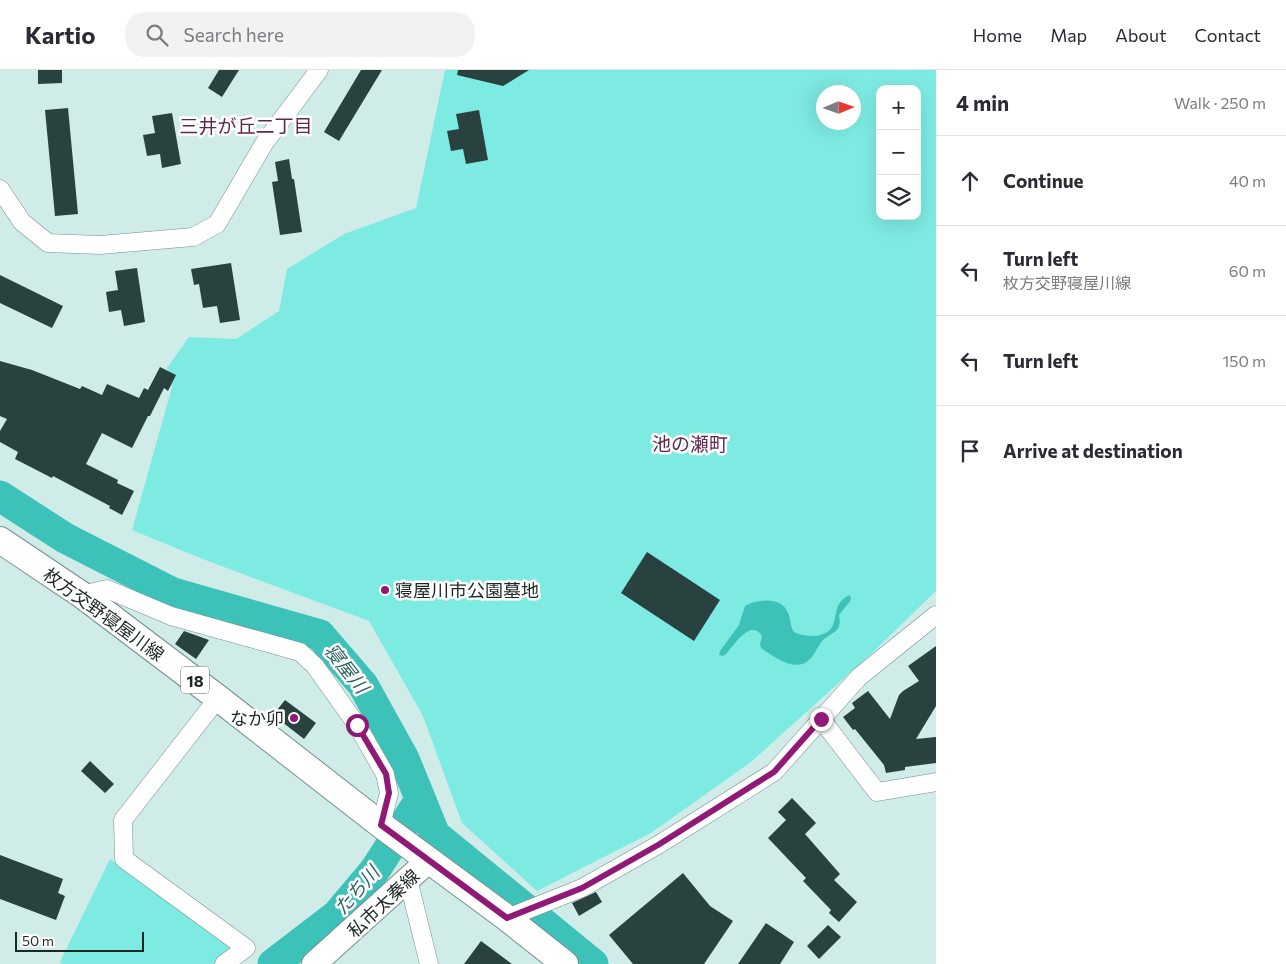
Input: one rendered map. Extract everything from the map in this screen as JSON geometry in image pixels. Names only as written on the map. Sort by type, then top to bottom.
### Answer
[{"type":"main road","name":"枚方交野寝屋川線","points":[[0,540],[82,595],[420,855],[513,916],[565,964]]},
{"type":"main road","name":"私市太秦線","points":[[314,964],[408,879],[420,855]]},
{"type":"street","points":[[0,189],[22,222],[48,243],[100,245],[193,237],[216,224],[265,142],[319,70]]},
{"type":"street","points":[[82,595],[107,589],[171,616],[300,652],[315,666],[357,725],[386,774],[389,793],[382,826]]},
{"type":"street","points":[[513,916],[582,888],[658,845],[774,772],[859,677],[936,615]]},
{"type":"street","points":[[218,698],[123,820],[124,859],[246,948],[224,964]]},
{"type":"street","points":[[821,719],[876,792],[936,782]]},
{"type":"street","points":[[408,879],[429,964]]},
{"type":"shaded area","points":[[445,70],[936,70],[936,591],[872,653],[751,762],[651,833],[537,891],[462,823],[423,716],[369,621],[200,558],[132,530],[172,387],[167,368],[189,337],[236,339],[279,311],[287,269],[344,234],[416,208]]},
{"type":"shaded area","points":[[850,595],[851,600],[839,615],[838,628],[824,639],[812,657],[804,663],[798,665],[785,662],[761,648],[762,636],[758,631],[753,630],[743,635],[726,654],[723,656],[719,655],[739,625],[745,606],[756,602],[775,601],[785,608],[794,632],[814,636],[824,634],[830,630],[838,605]]},
{"type":"shaded area","points":[[110,859],[234,949],[213,964],[63,964],[60,962]]},
{"type":"building","points":[[38,70],[62,70],[62,83],[38,84]]},
{"type":"building","points":[[219,70],[239,70],[222,97],[208,88]]},
{"type":"building","points":[[361,70],[382,70],[339,141],[324,132]]},
{"type":"building","points":[[458,70],[529,70],[503,86],[457,75]]},
{"type":"building","points":[[68,108],[78,214],[55,216],[45,110]]},
{"type":"building","points":[[479,110],[488,160],[466,164],[463,149],[451,151],[447,131],[459,129],[456,114]]},
{"type":"building","points":[[172,113],[181,164],[162,168],[160,154],[147,156],[143,135],[155,133],[152,116]]},
{"type":"building","points":[[289,159],[302,232],[280,235],[272,182],[278,181],[275,162]]},
{"type":"building","points":[[231,263],[240,320],[220,323],[217,306],[203,308],[199,284],[194,285],[191,269]]},
{"type":"building","points":[[137,268],[145,322],[124,326],[121,310],[109,312],[106,292],[118,290],[115,271]]},
{"type":"building","points":[[0,275],[63,306],[52,328],[0,303]]},
{"type":"building","points":[[0,361],[32,370],[80,389],[82,386],[102,395],[107,384],[139,398],[144,388],[148,390],[160,367],[176,375],[168,391],[164,388],[132,448],[102,433],[86,464],[118,480],[117,483],[134,491],[122,515],[109,508],[110,506],[53,476],[52,478],[15,459],[18,452],[0,442],[0,431],[7,419],[0,416]]},
{"type":"building","points":[[647,552],[720,600],[694,641],[621,593]]},
{"type":"building","points":[[184,631],[209,640],[196,659],[175,644]]},
{"type":"building","points":[[936,646],[936,706],[916,739],[936,737],[936,763],[905,767],[905,770],[886,773],[884,765],[843,717],[855,708],[852,703],[868,691],[890,719],[899,695],[919,681],[908,666]]},
{"type":"building","points":[[285,700],[316,723],[304,739],[273,715]]},
{"type":"building","points":[[90,761],[114,784],[105,793],[81,771]]},
{"type":"building","points":[[792,798],[816,823],[805,834],[840,874],[834,880],[857,902],[839,922],[829,913],[831,910],[803,881],[806,878],[768,838],[786,820],[778,812]]},
{"type":"building","points":[[0,855],[63,879],[58,893],[65,896],[56,920],[0,899]]},
{"type":"building","points":[[683,873],[710,906],[733,921],[704,964],[633,964],[609,935]]},
{"type":"building","points":[[596,892],[602,902],[579,916],[572,903]]},
{"type":"building","points":[[766,923],[794,942],[780,964],[738,964]]},
{"type":"building","points":[[828,925],[841,937],[819,959],[807,946]]},
{"type":"building","points":[[481,941],[512,964],[464,964]]},
{"type":"waterway","name":"寝屋川","points":[[0,496],[65,538],[173,593],[320,635],[363,685],[404,759],[435,835],[593,964]]},
{"type":"waterway","name":"たち川","points":[[273,964],[337,915],[375,870],[420,800]]},
{"type":"place","name":"寝屋川市公園墓地","points":[[385,590]]},
{"type":"place","name":"なか卯","points":[[294,718]]},
{"type":"district","name":"三井が丘二丁目","points":[[246,125]]},
{"type":"district","name":"池の瀬町","points":[[690,443]]},
{"type":"route","points":[[357,725],[386,774],[389,793],[381,825],[507,918],[582,888],[658,845],[774,772],[821,719]]}]
